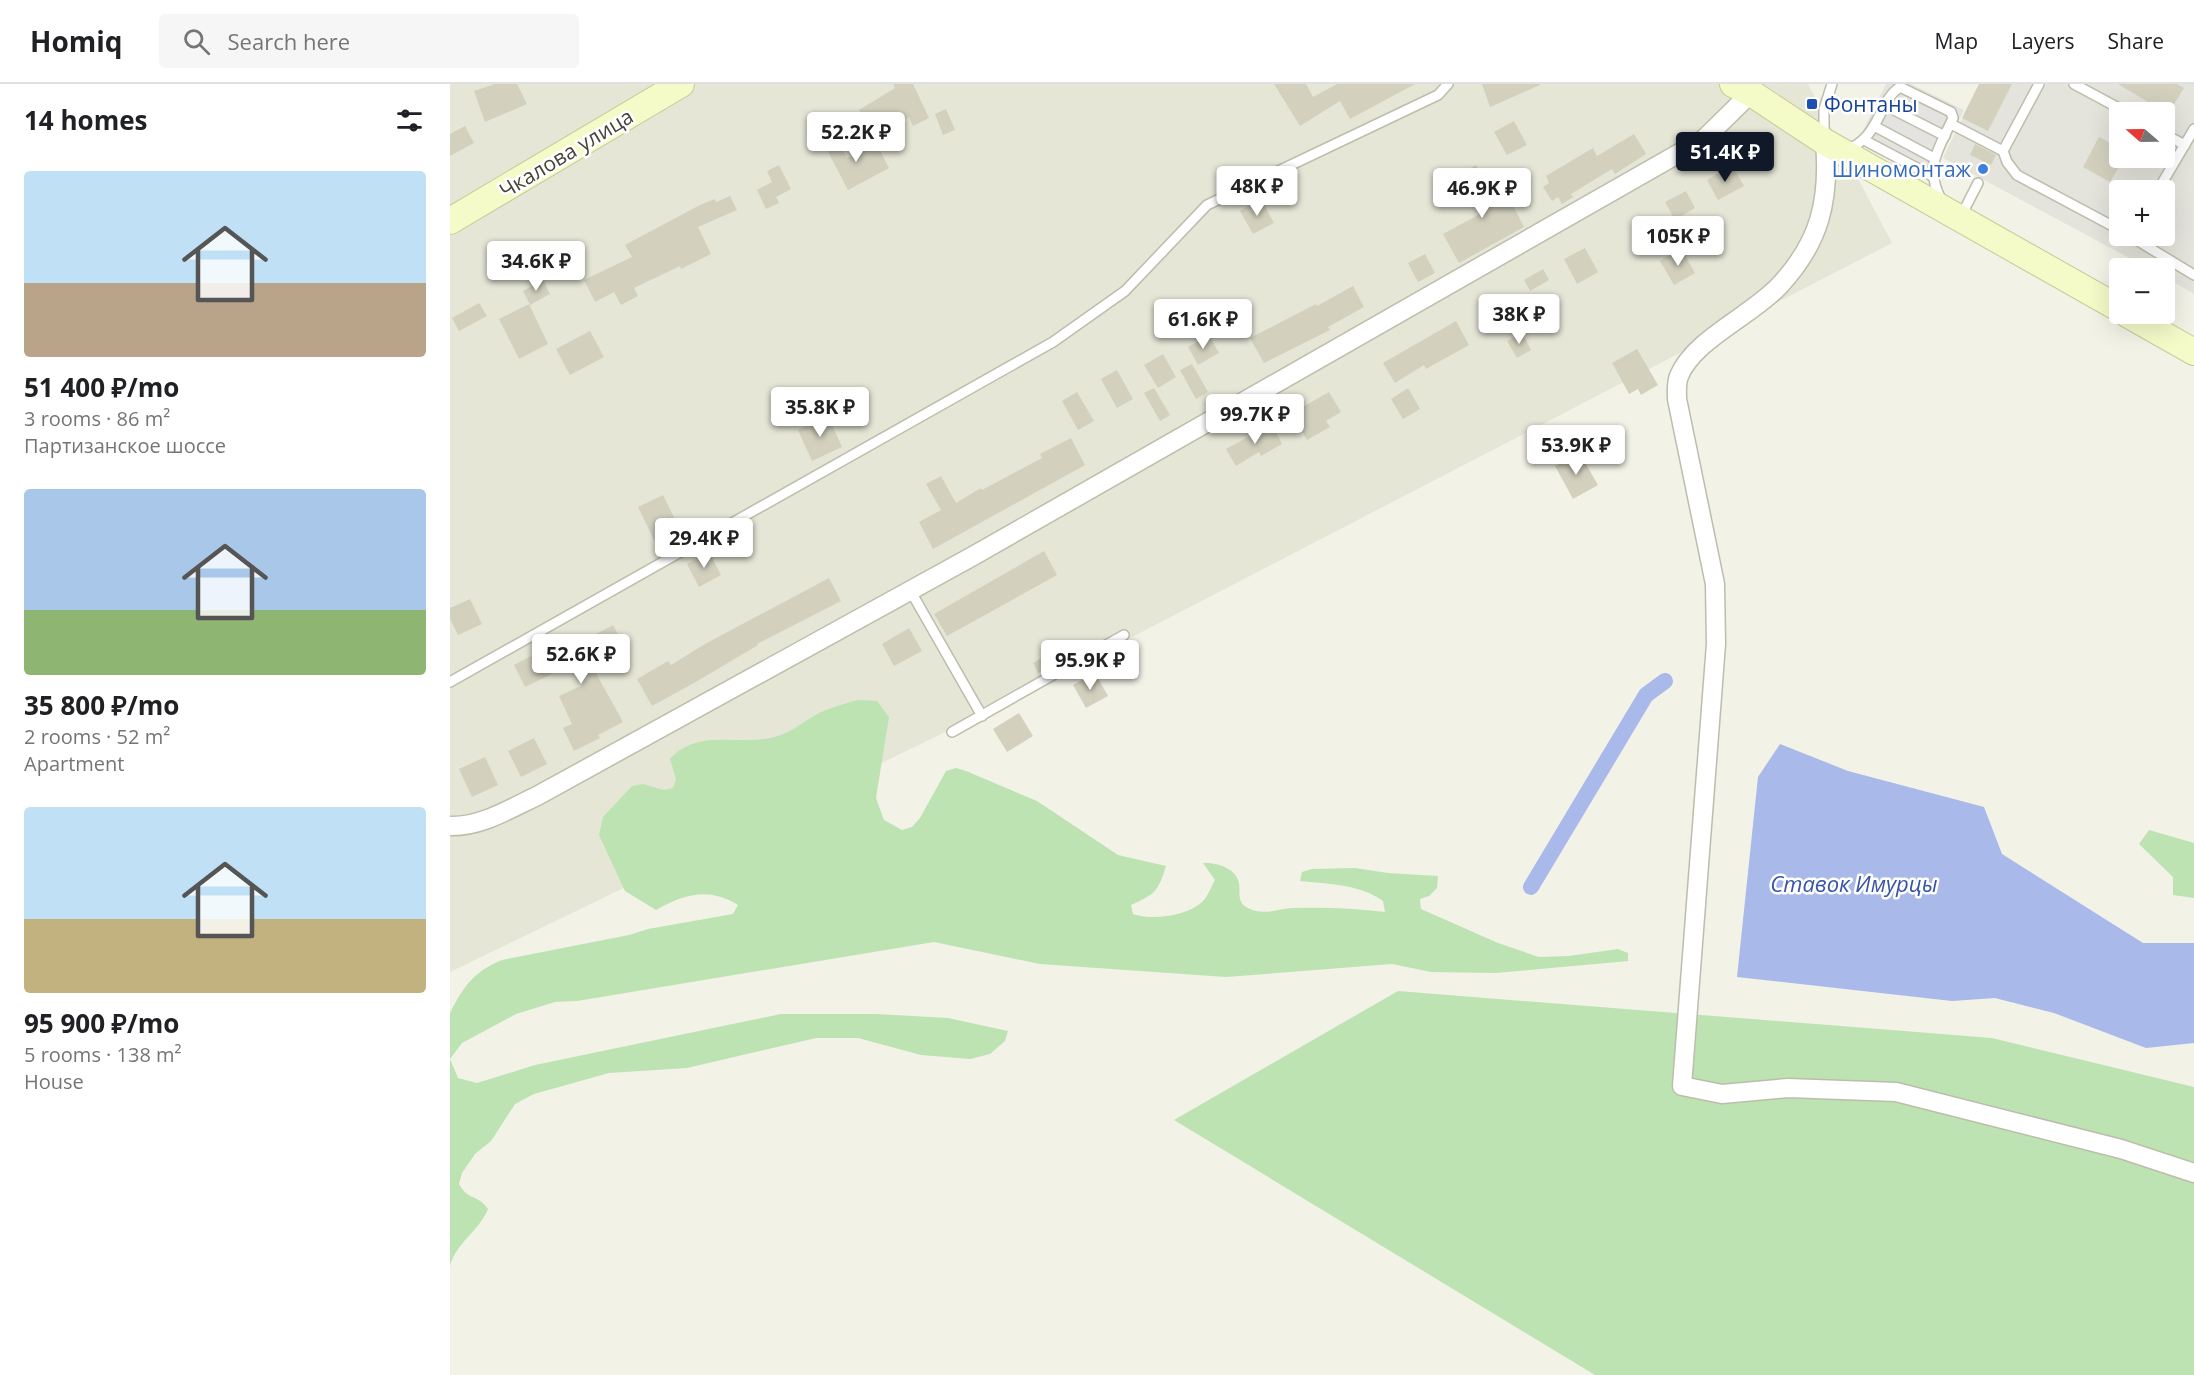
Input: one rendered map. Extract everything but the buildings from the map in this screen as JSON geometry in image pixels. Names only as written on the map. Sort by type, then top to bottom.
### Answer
[{"type":"main road","name":"Чкалова улица","points":[[450,221],[681,84]]},
{"type":"main road","points":[[1747,88],[1833,147],[2109,303]]},
{"type":"main road","points":[[2145,324],[2194,352]]},
{"type":"street","points":[[450,826],[480,822],[537,796],[910,590],[1704,139],[1747,88]]},
{"type":"street","points":[[1833,147],[1827,164],[1826,195],[1819,226],[1804,257],[1779,287],[1690,356],[1678,378],[1677,399],[1715,584],[1715,662],[1710,700],[1682,1086],[1722,1094],[1788,1088],[1896,1092],[2121,1149],[2194,1173]]},
{"type":"lane","points":[[450,682],[1053,342],[1125,291],[1207,205],[1438,94],[1448,84]]},
{"type":"lane","points":[[1832,84],[1824,110],[1833,147],[1852,148],[1864,140],[1894,91],[1900,87],[1952,112],[1951,124],[1934,158],[1934,177],[1940,196],[1954,215],[1978,183]]},
{"type":"lane","points":[[2003,151],[2039,84]]},
{"type":"lane","points":[[2074,84],[2109,103]]},
{"type":"lane","points":[[1886,106],[1945,136]]},
{"type":"lane","points":[[1951,124],[2003,151],[2007,162],[2017,176],[2109,224]]},
{"type":"lane","points":[[1874,126],[1934,158]]},
{"type":"lane","points":[[2164,180],[2194,129]]},
{"type":"lane","points":[[1864,140],[1934,177]]},
{"type":"lane","points":[[2175,140],[2185,145]]},
{"type":"lane","points":[[2147,246],[2194,275]]},
{"type":"lane","points":[[910,590],[982,716]]},
{"type":"lane","points":[[952,732],[1124,635]]},
{"type":"shaded area","points":[[450,84],[1808,84],[1892,243],[997,707],[450,972]]},
{"type":"shaded area","points":[[1886,84],[1911,84],[1964,110],[1931,178],[1858,141]]},
{"type":"shaded area","points":[[1979,84],[2194,84],[2194,294],[2175,283],[2175,258],[2129,258],[1943,158]]},
{"type":"green space","points":[[857,700],[877,701],[889,717],[876,798],[884,820],[902,830],[912,827],[920,818],[946,771],[956,768],[966,771],[1037,801],[1118,855],[1166,866],[1158,887],[1145,898],[1131,905],[1133,914],[1150,917],[1170,916],[1196,906],[1205,899],[1215,880],[1203,863],[1223,866],[1236,875],[1242,903],[1259,912],[1293,908],[1328,908],[1385,912],[1383,901],[1364,891],[1300,881],[1302,872],[1312,869],[1355,868],[1388,873],[1438,876],[1437,888],[1429,896],[1420,899],[1421,909],[1498,943],[1539,957],[1569,956],[1618,949],[1628,953],[1628,961],[1496,973],[1431,972],[1392,964],[1226,977],[1040,964],[934,942],[577,1001],[555,1002],[516,1014],[462,1043],[450,1059],[450,1013],[470,981],[492,965],[502,960],[629,935],[648,929],[733,914],[738,905],[717,896],[707,894],[687,897],[656,910],[625,891],[599,835],[603,817],[632,786],[643,784],[664,790],[673,788],[676,779],[670,759],[682,749],[695,743],[767,739],[781,735],[820,713]]},
{"type":"green space","points":[[2149,830],[2194,843],[2194,898],[2173,895],[2173,877],[2139,844]]},
{"type":"green space","points":[[1398,991],[1992,1038],[2194,1087],[2194,1375],[1595,1375],[1174,1120]]},
{"type":"green space","points":[[781,1014],[877,1014],[948,1018],[1008,1031],[1005,1041],[990,1054],[970,1059],[921,1055],[858,1038],[816,1038],[687,1068],[609,1073],[534,1094],[515,1104],[491,1141],[475,1154],[462,1173],[459,1184],[462,1189],[481,1201],[488,1209],[479,1224],[457,1250],[450,1266],[450,1059],[458,1078],[477,1083],[535,1065]]},
{"type":"water","name":"Ставок Имурцы","points":[[1780,744],[1848,771],[1984,807],[2002,854],[2143,943],[2194,943],[2194,1043],[2146,1048],[2054,1013],[1995,998],[1952,1001],[1737,977],[1758,777]]},
{"type":"waterway","points":[[1531,887],[1646,695],[1665,681]]},
{"type":"place","name":"Фонтаны","points":[[1812,104]]},
{"type":"place","name":"Шиномонтаж","points":[[1983,169]]}]
